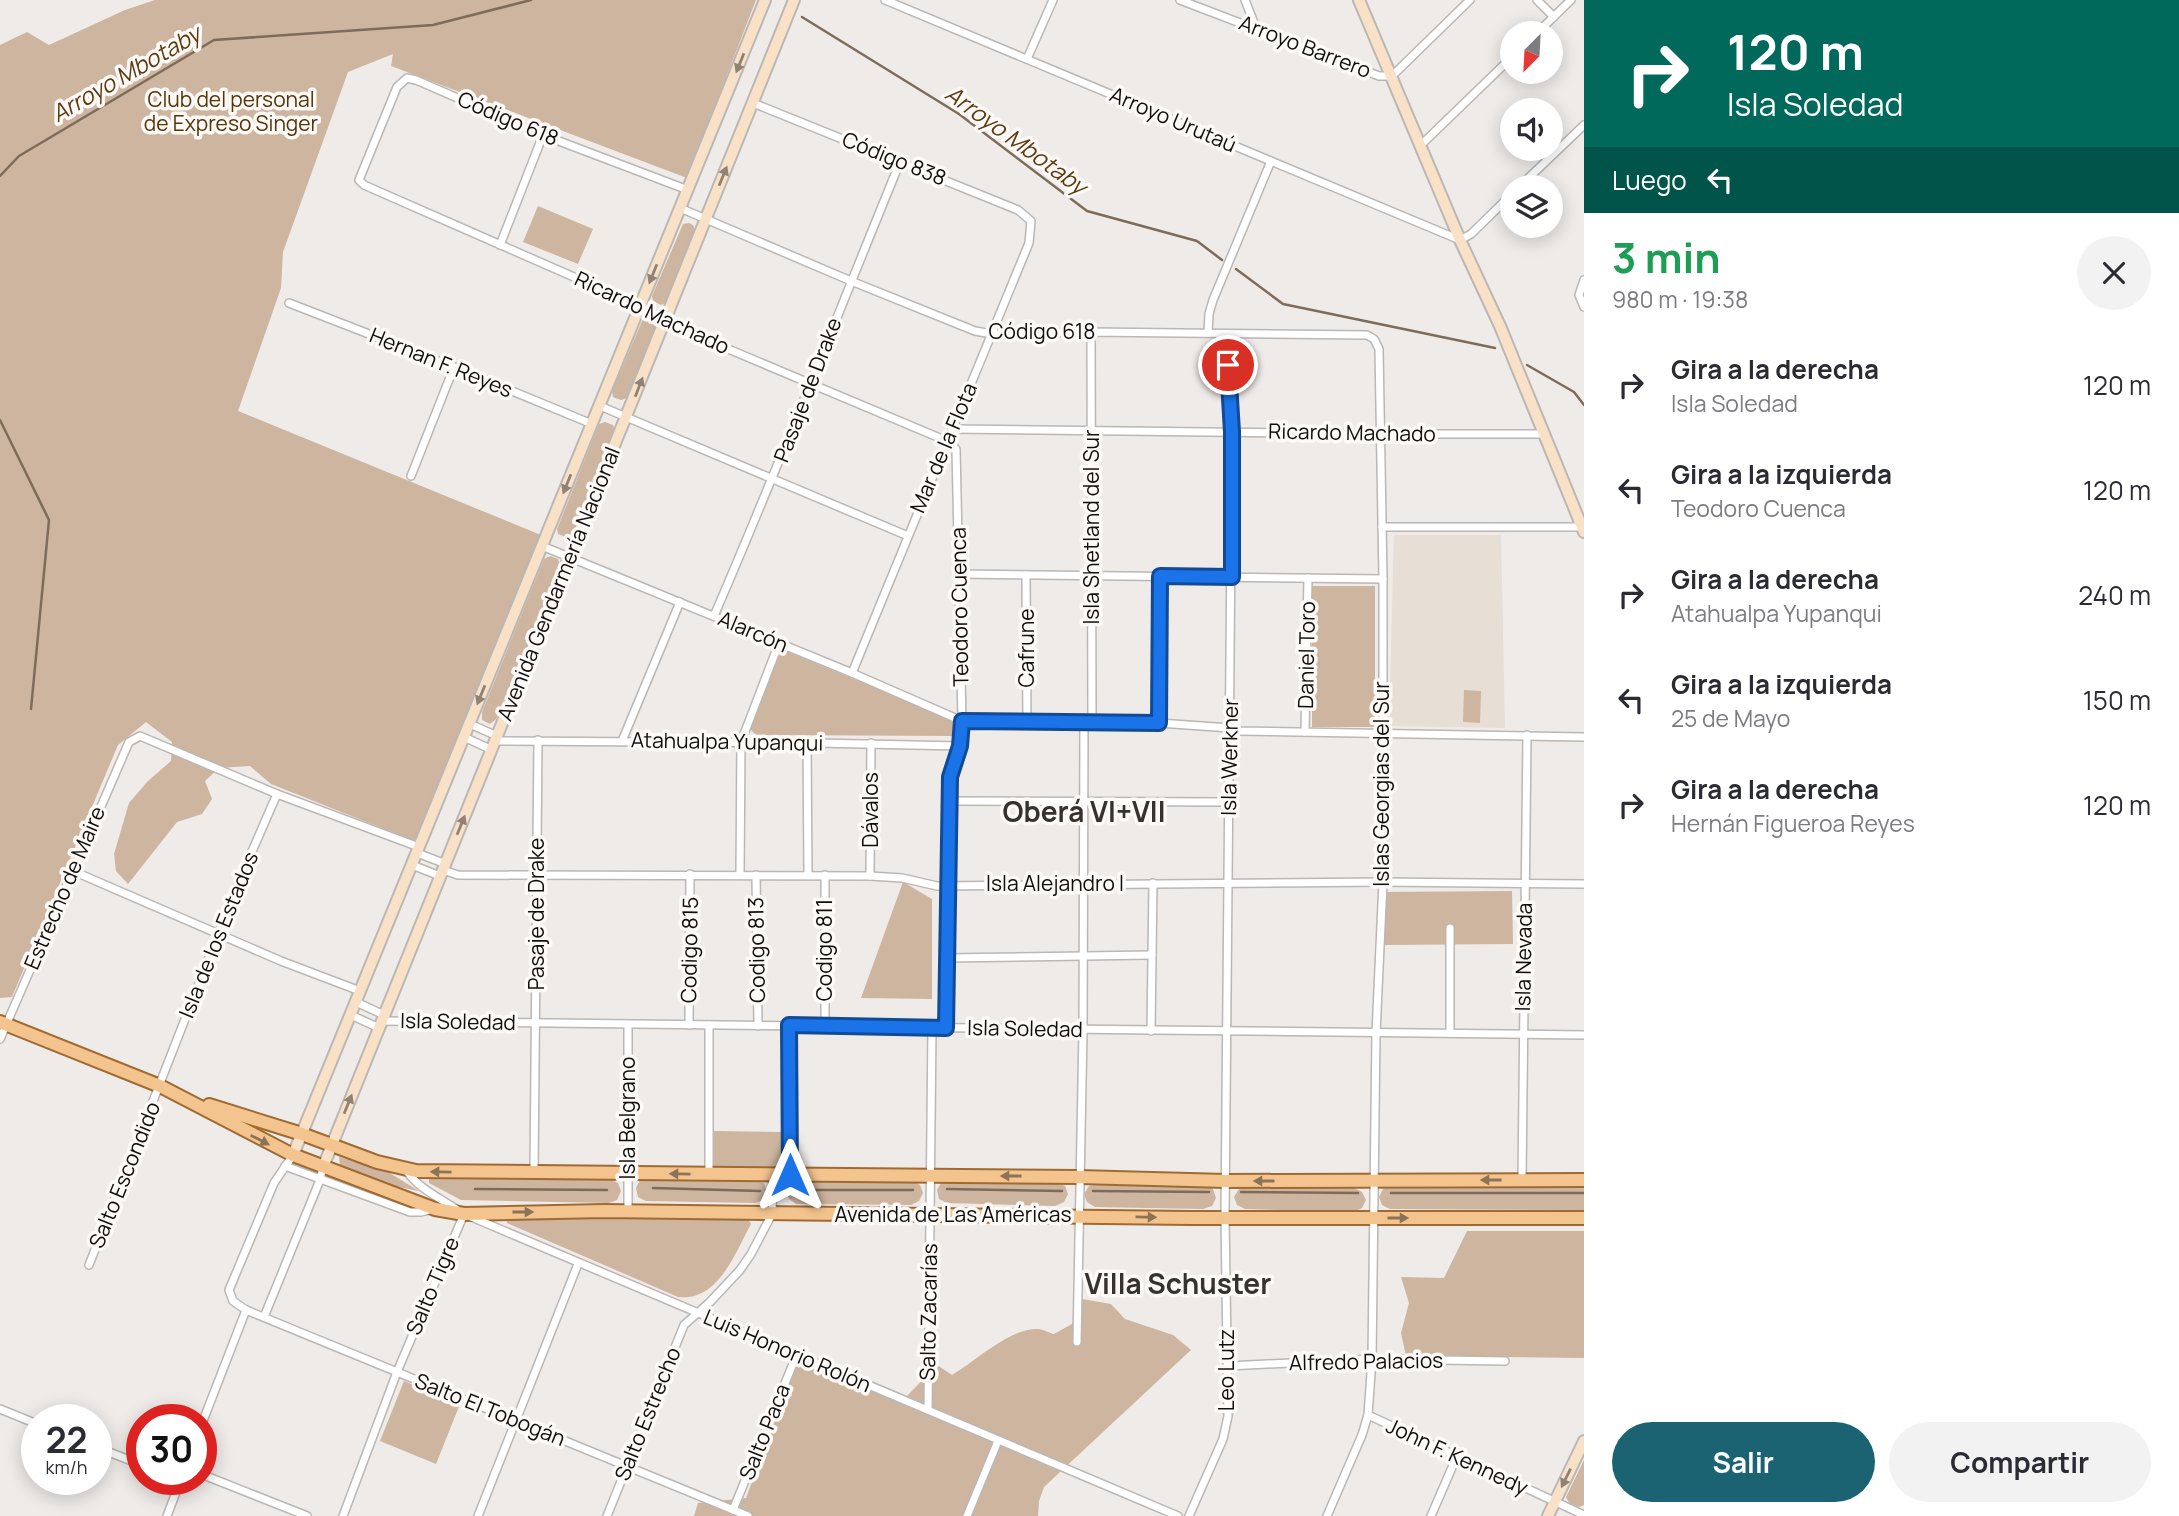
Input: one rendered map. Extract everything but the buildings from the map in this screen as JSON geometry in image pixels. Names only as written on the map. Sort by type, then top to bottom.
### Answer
[{"type":"main road","name":"Avenida de Las Américas","points":[[3,1023],[179,1095],[244,1131],[289,1161],[435,1209],[464,1214],[628,1212],[1584,1218]]},
{"type":"main road","name":"Avenida de Las Américas","points":[[179,1095],[406,1170],[1226,1181],[1584,1180]]},
{"type":"street","name":"Avenida Gendarmería Nacional","points":[[289,1161],[765,0]]},
{"type":"street","name":"Avenida Gendarmería Nacional","points":[[322,1173],[794,0]]},
{"type":"street","name":"Arroyo Urutaú","points":[[885,0],[1460,240]]},
{"type":"street","points":[[1027,59],[1053,0]]},
{"type":"street","name":"Arroyo Barrero","points":[[1180,0],[1379,76],[1392,76]]},
{"type":"street","points":[[1245,0],[1256,28]]},
{"type":"street","points":[[1359,0],[1460,240],[1500,326],[1583,529],[1382,527]]},
{"type":"street","points":[[1392,76],[1470,0]]},
{"type":"street","points":[[1538,0],[1554,17]]},
{"type":"street","points":[[1550,21],[1571,0]]},
{"type":"street","points":[[1421,145],[1500,69]]},
{"type":"street","name":"Código 618","points":[[359,180],[397,87],[407,78],[543,135],[688,190]]},
{"type":"street","name":"Código 838","points":[[753,103],[1018,210],[1031,221]]},
{"type":"street","points":[[1532,175],[1584,125]]},
{"type":"street","points":[[500,245],[543,135]]},
{"type":"street","points":[[1208,333],[1213,300],[1271,161]]},
{"type":"street","name":"Pasaje de Drake","points":[[714,616],[773,480],[809,383],[900,162]]},
{"type":"street","name":"Ricardo Machado","points":[[359,180],[364,185],[640,306],[664,322],[947,441]]},
{"type":"street","points":[[1460,240],[1500,205]]},
{"type":"street","name":"Código 618","points":[[680,208],[975,331],[992,334],[1091,332],[1367,335],[1374,339],[1380,349]]},
{"type":"street","name":"Mar de la Flota","points":[[852,673],[1029,243],[1031,221]]},
{"type":"street","points":[[1584,280],[1579,295],[1584,307]]},
{"type":"street","name":"Hernan F. Reyes","points":[[289,303],[592,424]]},
{"type":"street","name":"Isla Shetland del Sur","points":[[1077,1342],[1084,800],[1093,575],[1091,332]]},
{"type":"street","name":"Isla Werkner","points":[[1226,1181],[1232,577],[1232,432],[1227,334]]},
{"type":"street","name":"Islas Georgias del Sur","points":[[1327,1516],[1368,1415],[1372,1359],[1376,1033],[1383,882],[1380,349]]},
{"type":"street","points":[[411,476],[454,367]]},
{"type":"street","points":[[600,405],[908,536]]},
{"type":"street","name":"Ricardo Machado","points":[[952,429],[1543,434]]},
{"type":"street","name":"Teodoro Cuenca","points":[[946,1028],[950,777],[960,746],[962,721],[956,449],[947,441]]},
{"type":"street","name":"Alarcón","points":[[542,546],[962,721]]},
{"type":"street","points":[[959,574],[1383,579]]},
{"type":"street","name":"Cafrune","points":[[1026,575],[1027,722]]},
{"type":"street","points":[[1159,723],[1160,576]]},
{"type":"street","name":"Daniel Toro","points":[[1305,732],[1308,578]]},
{"type":"street","points":[[622,741],[680,602]]},
{"type":"street","points":[[740,874],[741,742],[779,643]]},
{"type":"street","points":[[962,721],[1159,723],[1239,731],[1584,737]]},
{"type":"street","points":[[470,724],[495,742]]},
{"type":"street","name":"Isla Nevada","points":[[1522,1180],[1527,735]]},
{"type":"street","name":"Estrecho de Maire","points":[[0,1039],[3,1023],[129,742],[140,736],[277,794]]},
{"type":"street","points":[[464,737],[495,742]]},
{"type":"street","name":"Pasaje de Drake","points":[[534,1172],[538,740]]},
{"type":"street","name":"Atahualpa Yupanqui","points":[[495,742],[538,740],[960,746]]},
{"type":"street","points":[[807,743],[807,875]]},
{"type":"street","name":"Dávalos","points":[[870,876],[872,743]]},
{"type":"street","points":[[277,794],[418,850],[443,870]]},
{"type":"street","name":"Isla de los Estados","points":[[160,1086],[219,933],[277,794]]},
{"type":"street","points":[[949,801],[1229,802]]},
{"type":"street","points":[[412,865],[443,870]]},
{"type":"street","name":"Isla Alejandro I","points":[[443,870],[458,875],[870,876],[902,878],[937,886],[1383,882],[1584,884]]},
{"type":"street","points":[[73,871],[360,991]]},
{"type":"street","name":"Codigo 815","points":[[689,1025],[690,874]]},
{"type":"street","name":"Codigo 813","points":[[756,875],[758,1026]]},
{"type":"street","name":"Codigo 811","points":[[825,875],[825,1026]]},
{"type":"street","points":[[1151,1031],[1153,883]]},
{"type":"street","points":[[1450,928],[1450,1033]]},
{"type":"street","points":[[947,958],[1152,955]]},
{"type":"street","points":[[356,1002],[382,1022]]},
{"type":"street","points":[[351,1015],[382,1022]]},
{"type":"street","name":"Isla Soledad","points":[[382,1022],[1584,1035]]},
{"type":"street","name":"Isla Belgrano","points":[[628,1025],[628,1212]]},
{"type":"street","name":"Codigo 815","points":[[709,1025],[709,1174]]},
{"type":"street","name":"Codigo 813","points":[[789,1025],[790,1175]]},
{"type":"street","points":[[931,1176],[932,1027]]},
{"type":"street","name":"Salto Escondido","points":[[89,1265],[160,1086]]},
{"type":"street","name":"Salto El Tobogán","points":[[289,1161],[274,1183],[229,1290],[233,1301],[246,1310],[748,1516]]},
{"type":"street","name":"Luis Honorio Rolón","points":[[406,1170],[419,1185],[464,1214],[1178,1516]]},
{"type":"street","points":[[264,1317],[322,1173]]},
{"type":"street","name":"Salto Estrecho","points":[[607,1516],[684,1325],[710,1303],[740,1270],[772,1214],[773,1175]]},
{"type":"street","name":"Salto Zacarías","points":[[928,1410],[931,1176]]},
{"type":"street","name":"Leo Lutz","points":[[1189,1516],[1223,1439],[1228,1416],[1226,1181]]},
{"type":"street","points":[[435,1209],[450,1205]]},
{"type":"street","name":"Salto Tigre","points":[[343,1516],[397,1372],[464,1214]]},
{"type":"street","points":[[478,1516],[578,1264]]},
{"type":"street","points":[[210,1404],[246,1310]]},
{"type":"street","name":"Salto Paca","points":[[733,1510],[797,1354]]},
{"type":"street","name":"Alfredo Palacios","points":[[1228,1366],[1372,1359],[1505,1362]]},
{"type":"street","points":[[0,1409],[21,1418]]},
{"type":"street","name":"John F. Kennedy","points":[[1368,1415],[1584,1515]]},
{"type":"street","points":[[967,1516],[998,1441]]},
{"type":"street","points":[[1548,1516],[1584,1441]]},
{"type":"street","points":[[1431,1516],[1457,1456]]},
{"type":"street","points":[[217,1480],[307,1516]]},
{"type":"street","points":[[167,1516],[174,1495]]},
{"type":"shaded area","points":[[1394,535],[1501,535],[1505,728],[1389,726]]},
{"type":"green space","name":"Club del personal de Expreso Singer","points":[[155,0],[756,0],[687,178],[391,66],[393,54],[348,72],[283,252],[281,288],[238,411],[541,535],[422,844],[271,784],[250,766],[219,768],[205,781],[212,799],[202,814],[177,822],[128,884],[116,871],[114,854],[129,803],[148,781],[171,761],[172,742],[146,722],[118,745],[12,997],[0,998],[0,45],[27,32],[49,45],[125,10]]},
{"type":"green space","points":[[538,206],[593,229],[578,264],[523,242]]},
{"type":"green space","points":[[689,223],[696,232],[667,302],[661,305],[653,301],[652,296],[683,224]]},
{"type":"green space","points":[[643,319],[653,321],[656,328],[627,398],[621,400],[613,397],[612,391]]},
{"type":"green space","points":[[605,422],[613,425],[615,431],[572,535],[566,537],[558,534],[557,529],[599,424]]},
{"type":"green space","points":[[550,556],[558,559],[560,565],[496,719],[490,724],[482,720],[482,712],[544,559]]},
{"type":"green space","points":[[1312,586],[1375,586],[1375,727],[1312,727]]},
{"type":"green space","points":[[781,649],[956,721],[954,736],[756,735],[749,728]]},
{"type":"green space","points":[[1464,690],[1481,691],[1480,723],[1463,722]]},
{"type":"green space","points":[[903,882],[932,899],[932,999],[861,998]]},
{"type":"green space","points":[[1512,891],[1513,944],[1385,945],[1385,892]]},
{"type":"green space","points":[[714,1131],[783,1132],[782,1171],[714,1170]]},
{"type":"green space","points":[[339,1157],[388,1172],[419,1191],[398,1187],[340,1165]]},
{"type":"green space","points":[[429,1176],[455,1179],[463,1176],[610,1179],[618,1183],[621,1191],[617,1200],[609,1203],[461,1200],[429,1183]]},
{"type":"green space","points":[[640,1180],[756,1180],[764,1183],[767,1192],[763,1200],[755,1203],[646,1201],[638,1197],[636,1188]]},
{"type":"green space","points":[[950,1180],[1056,1182],[1065,1186],[1068,1194],[1064,1202],[1055,1206],[947,1203],[939,1199],[937,1190],[941,1183]]},
{"type":"green space","points":[[912,1181],[920,1185],[923,1193],[919,1201],[911,1205],[796,1204],[789,1199],[786,1191],[791,1183]]},
{"type":"green space","points":[[1204,1185],[1213,1189],[1216,1198],[1212,1206],[1203,1209],[1095,1207],[1087,1202],[1084,1194],[1089,1186]]},
{"type":"green space","points":[[1247,1186],[1354,1188],[1362,1192],[1366,1200],[1362,1208],[1353,1212],[1245,1209],[1237,1205],[1234,1197],[1239,1189]]},
{"type":"green space","points":[[1392,1186],[1584,1186],[1584,1210],[1390,1209],[1382,1205],[1379,1197],[1383,1189]]},
{"type":"green space","points":[[507,1216],[748,1219],[751,1224],[724,1273],[714,1284],[704,1292],[678,1297],[507,1223]]},
{"type":"green space","points":[[1467,1231],[1584,1231],[1584,1358],[1406,1356],[1401,1333],[1409,1303],[1401,1277],[1444,1278]]},
{"type":"green space","points":[[1082,1299],[1111,1304],[1125,1319],[1173,1335],[1191,1350],[1044,1487],[1038,1516],[694,1516],[698,1503],[746,1498],[799,1356],[906,1397],[937,1365],[952,1375],[993,1346],[1016,1334],[1038,1329],[1054,1334],[1072,1324]]},
{"type":"green space","points":[[404,1381],[460,1404],[436,1464],[380,1441]]},
{"type":"green space","points":[[1584,1460],[1584,1505],[1579,1507],[1569,1503],[1566,1497]]},
{"type":"waterway","name":"Arroyo Mbotaby","points":[[0,176],[19,156],[214,40],[433,25],[531,0]]},
{"type":"waterway","name":"Arroyo Mbotaby","points":[[802,17],[959,114],[1087,211],[1197,241],[1222,260]]},
{"type":"waterway","name":"Arroyo Mbotaby","points":[[1236,269],[1283,304],[1495,348]]},
{"type":"waterway","name":"Arroyo Mbotaby","points":[[1527,365],[1574,392],[1584,405]]},
{"type":"waterway","name":"Arroyo Mbotaby","points":[[0,420],[49,520],[31,709]]},
{"type":"waterway","points":[[653,1188],[760,1191]]},
{"type":"waterway","points":[[475,1189],[607,1190]]},
{"type":"waterway","points":[[947,1189],[1062,1191]]},
{"type":"waterway","points":[[795,1190],[913,1190]]},
{"type":"waterway","points":[[1093,1191],[1209,1192]]},
{"type":"waterway","points":[[1241,1192],[1358,1193]]},
{"type":"waterway","points":[[1391,1193],[1584,1193]]},
{"type":"district","name":"Oberá VI+VII","points":[[1084,812]]},
{"type":"district","name":"Villa Schuster","points":[[1178,1284]]},
{"type":"route","points":[[790,1175],[789,1025],[946,1028],[950,777],[960,746],[962,721],[1159,723],[1160,576],[1232,577],[1232,432],[1228,365]]}]
